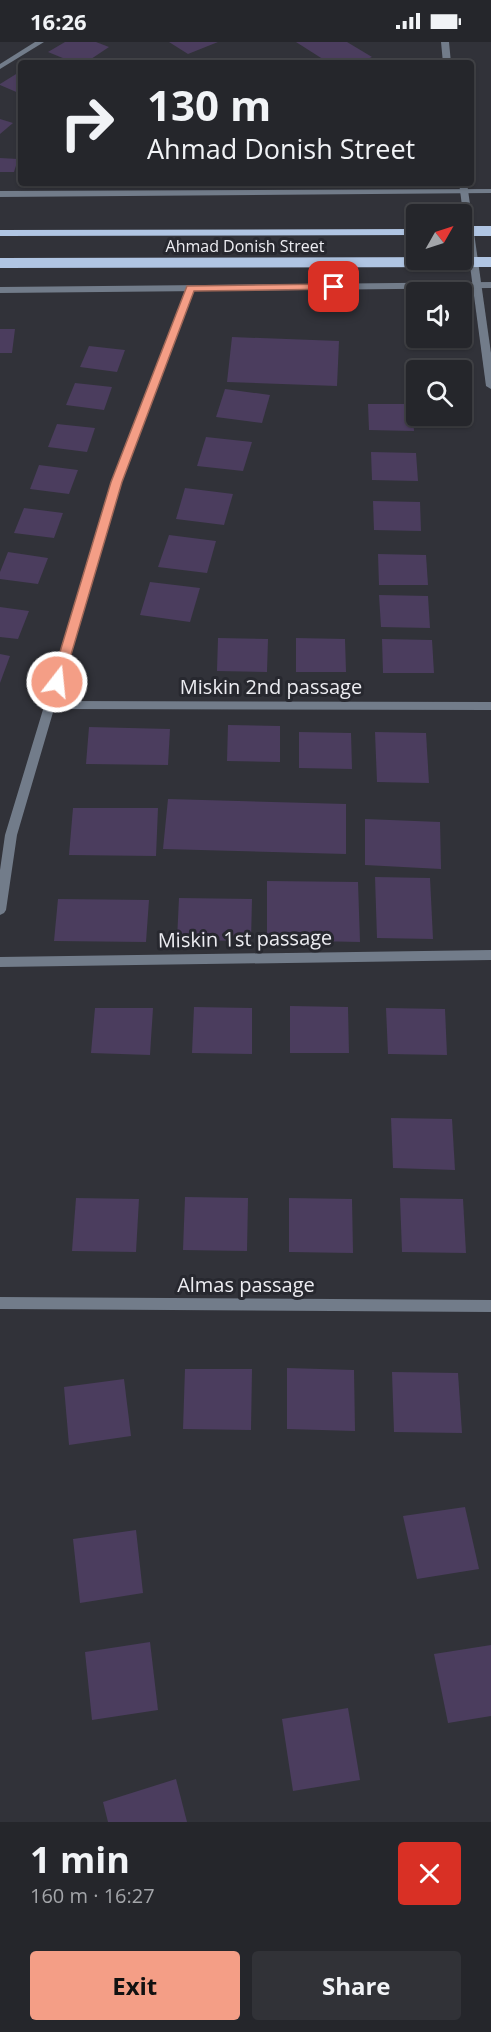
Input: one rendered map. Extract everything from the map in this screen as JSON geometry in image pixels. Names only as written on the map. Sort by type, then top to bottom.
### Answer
[{"type":"main road","points":[[472,231],[491,231]]},
{"type":"main road","name":"Ahmad Donish Street","points":[[0,233],[406,232]]},
{"type":"main road","name":"Ahmad Donish Street","points":[[0,263],[491,262]]},
{"type":"street","points":[[0,67],[40,42]]},
{"type":"street","points":[[445,42],[447,60]]},
{"type":"street","points":[[0,194],[463,187],[491,191]]},
{"type":"street","points":[[463,187],[491,386]]},
{"type":"street","points":[[0,290],[491,285]]},
{"type":"street","points":[[0,909],[11,835],[117,482],[190,288]]},
{"type":"street","name":"Miskin 2nd passage","points":[[51,705],[491,706]]},
{"type":"street","name":"Miskin 1st passage","points":[[0,962],[491,955]]},
{"type":"street","name":"Almas passage","points":[[0,1303],[491,1306]]},
{"type":"building","points":[[65,42],[96,42],[109,47],[90,60],[68,60],[48,52]]},
{"type":"building","points":[[169,42],[218,42],[188,54]]},
{"type":"building","points":[[296,42],[347,42],[372,57],[365,60],[324,60]]},
{"type":"building","points":[[18,73],[18,93],[0,84]]},
{"type":"building","points":[[0,119],[13,123],[0,134]]},
{"type":"building","points":[[0,158],[18,159],[14,172],[0,172]]},
{"type":"building","points":[[0,329],[15,329],[12,353],[0,353]]},
{"type":"building","points":[[232,337],[339,341],[337,386],[227,382]]},
{"type":"building","points":[[89,346],[125,350],[117,372],[80,367]]},
{"type":"building","points":[[75,383],[112,387],[104,410],[66,405]]},
{"type":"building","points":[[225,389],[270,395],[262,423],[216,417]]},
{"type":"building","points":[[368,404],[406,404],[406,426],[414,426],[414,431],[369,430]]},
{"type":"building","points":[[57,424],[95,428],[87,452],[48,447]]},
{"type":"building","points":[[206,437],[252,442],[243,471],[197,466]]},
{"type":"building","points":[[371,452],[416,453],[418,481],[372,480]]},
{"type":"building","points":[[39,465],[78,470],[69,494],[30,489]]},
{"type":"building","points":[[185,488],[233,494],[224,525],[176,519]]},
{"type":"building","points":[[373,501],[420,502],[421,531],[374,530]]},
{"type":"building","points":[[24,508],[63,513],[54,538],[14,533]]},
{"type":"building","points":[[169,535],[216,541],[207,573],[158,567]]},
{"type":"building","points":[[8,552],[48,558],[38,584],[0,579],[0,572]]},
{"type":"building","points":[[378,554],[426,555],[428,585],[379,585]]},
{"type":"building","points":[[150,582],[200,588],[190,622],[140,615]]},
{"type":"building","points":[[379,595],[428,596],[430,628],[381,627]]},
{"type":"building","points":[[0,607],[29,611],[18,639],[0,637]]},
{"type":"building","points":[[218,638],[268,639],[267,672],[217,671]]},
{"type":"building","points":[[296,638],[345,639],[346,672],[296,672]]},
{"type":"building","points":[[382,639],[432,640],[434,673],[383,673]]},
{"type":"building","points":[[0,654],[10,656],[0,683]]},
{"type":"building","points":[[228,725],[280,726],[280,762],[227,761]]},
{"type":"building","points":[[89,727],[170,729],[168,765],[86,764]]},
{"type":"building","points":[[299,732],[351,733],[352,769],[299,768]]},
{"type":"building","points":[[375,732],[426,733],[429,783],[377,782]]},
{"type":"building","points":[[168,799],[346,804],[346,854],[163,849]]},
{"type":"building","points":[[73,808],[158,808],[156,856],[69,855]]},
{"type":"building","points":[[365,819],[440,822],[441,869],[365,865]]},
{"type":"building","points":[[375,877],[430,878],[433,939],[377,938]]},
{"type":"building","points":[[267,881],[358,882],[360,942],[267,940]]},
{"type":"building","points":[[179,898],[252,899],[251,941],[177,940]]},
{"type":"building","points":[[58,899],[149,900],[146,942],[54,941]]},
{"type":"building","points":[[290,1006],[348,1007],[349,1053],[290,1053]]},
{"type":"building","points":[[194,1007],[252,1008],[252,1054],[192,1053]]},
{"type":"building","points":[[95,1008],[153,1008],[150,1055],[91,1053]]},
{"type":"building","points":[[386,1008],[445,1009],[447,1055],[388,1054]]},
{"type":"building","points":[[391,1118],[452,1119],[455,1170],[393,1168]]},
{"type":"building","points":[[185,1197],[248,1198],[247,1251],[183,1250]]},
{"type":"building","points":[[76,1198],[139,1199],[136,1252],[72,1251]]},
{"type":"building","points":[[289,1198],[352,1199],[353,1253],[289,1252]]},
{"type":"building","points":[[400,1198],[463,1199],[466,1253],[402,1252]]},
{"type":"building","points":[[287,1368],[354,1370],[355,1431],[287,1429]]},
{"type":"building","points":[[185,1369],[252,1369],[251,1430],[183,1429]]},
{"type":"building","points":[[392,1372],[458,1373],[462,1433],[394,1432]]},
{"type":"building","points":[[124,1379],[131,1436],[69,1445],[64,1387]]},
{"type":"building","points":[[465,1507],[479,1569],[417,1579],[403,1516]]},
{"type":"building","points":[[136,1530],[143,1593],[80,1603],[73,1539]]},
{"type":"building","points":[[150,1642],[158,1710],[92,1720],[85,1652]]},
{"type":"building","points":[[491,1645],[491,1716],[448,1723],[434,1654]]},
{"type":"building","points":[[348,1708],[360,1780],[293,1791],[282,1719]]},
{"type":"building","points":[[176,1779],[187,1822],[108,1822],[103,1802]]},
{"type":"route","points":[[57,682],[117,482],[190,288],[334,287]]}]
